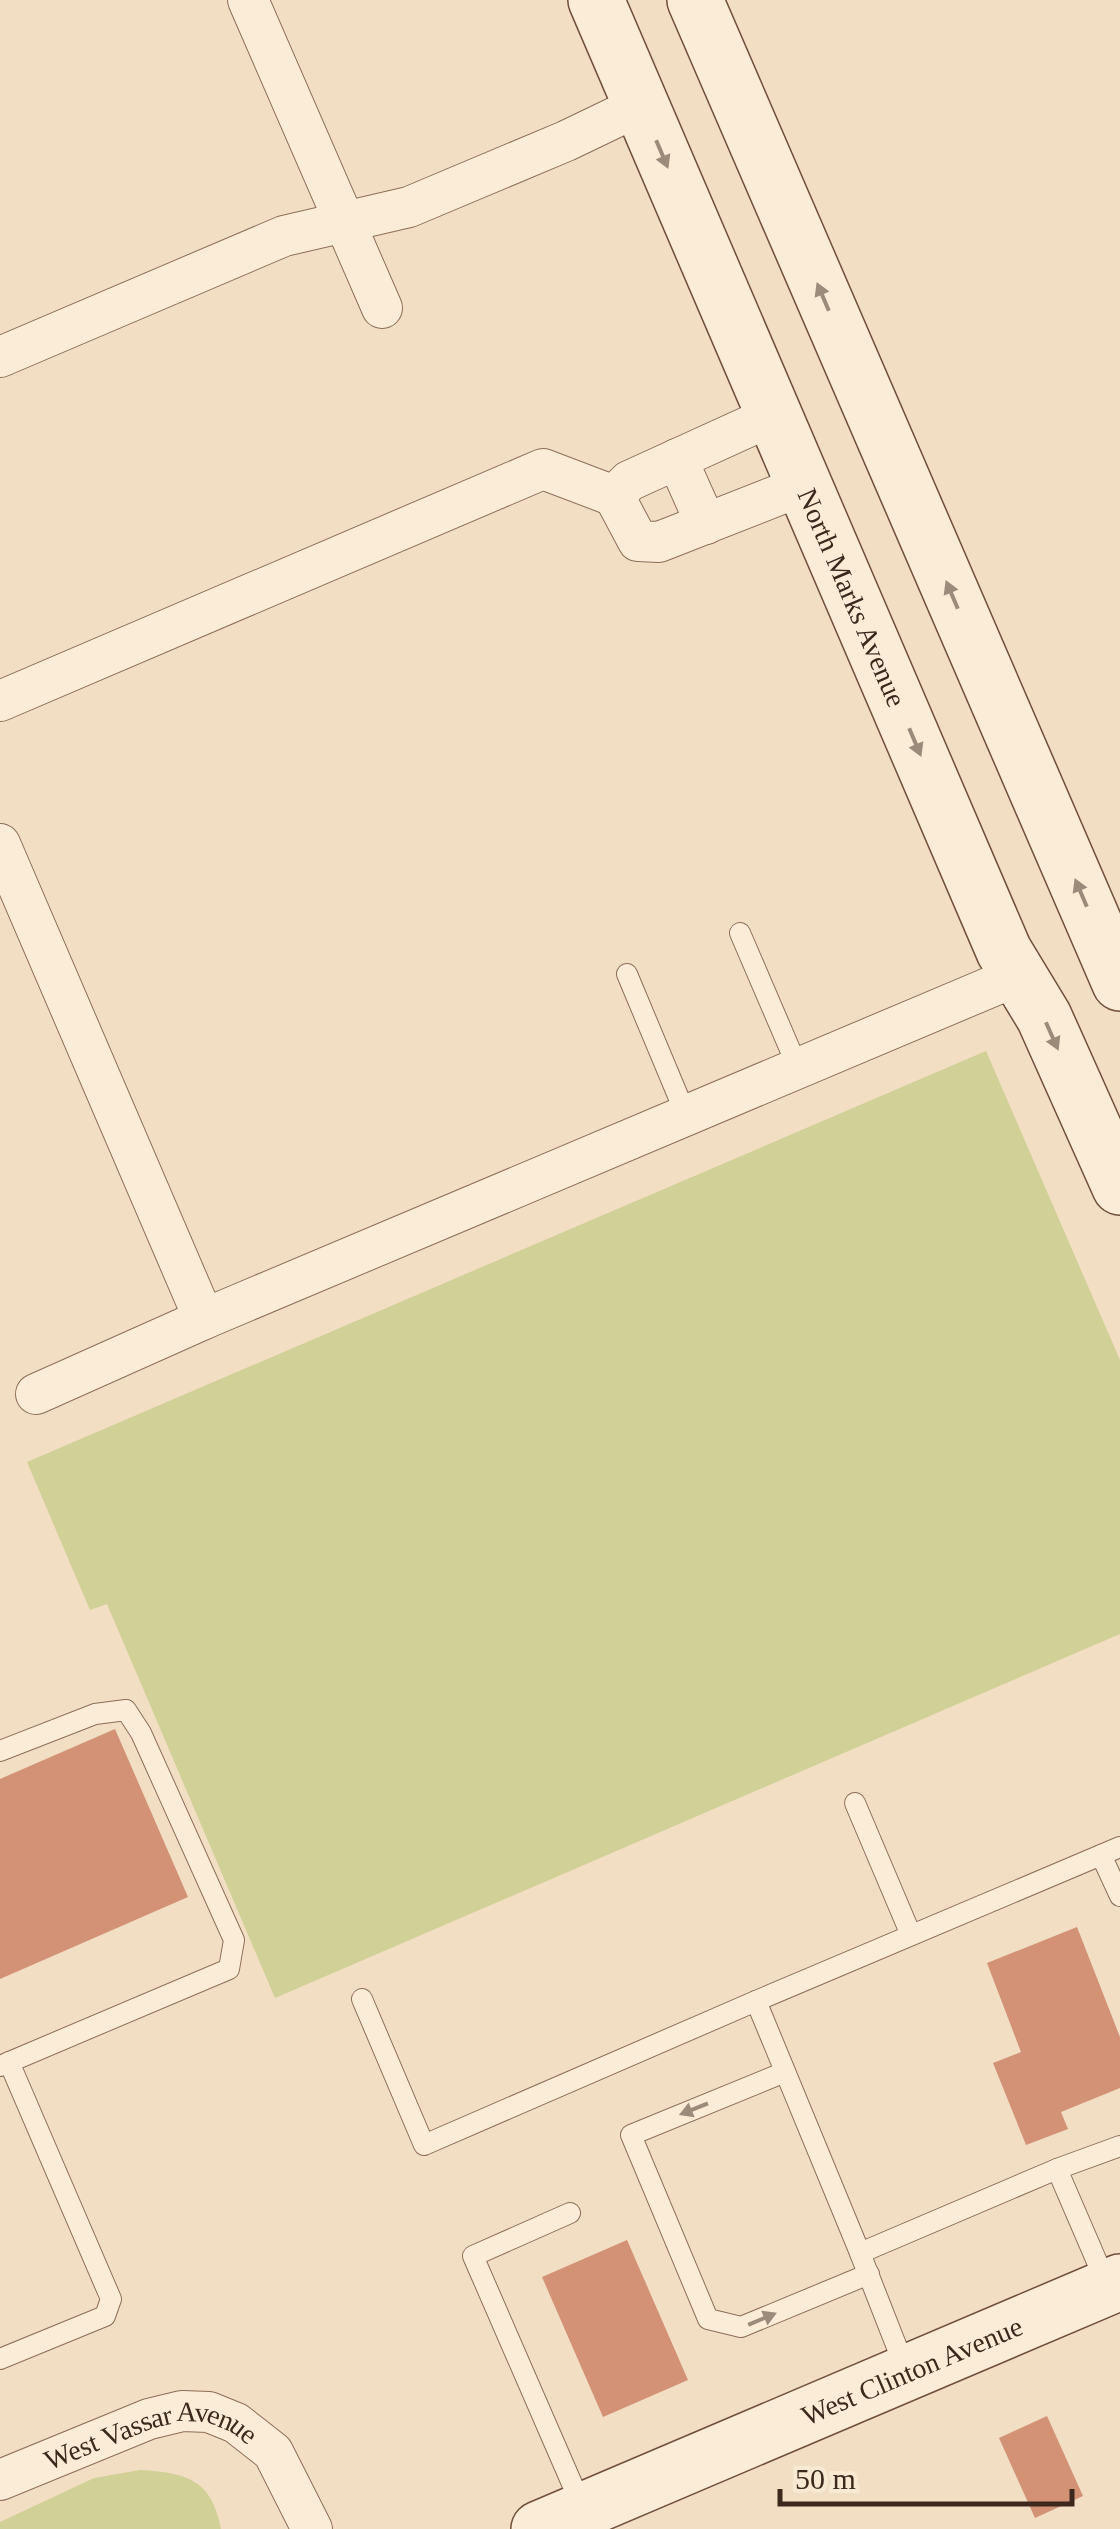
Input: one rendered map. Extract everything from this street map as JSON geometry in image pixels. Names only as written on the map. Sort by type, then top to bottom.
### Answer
[{"type":"main road","name":"North Marks Avenue","points":[[596,0],[1004,950],[1044,1016],[1120,1188]]},
{"type":"main road","points":[[695,0],[1120,983]]},
{"type":"main road","name":"West Clinton Avenue","points":[[561,2520],[1114,2284]]},
{"type":"street","points":[[248,0],[382,308]]},
{"type":"street","points":[[0,357],[284,236],[409,207],[641,105]]},
{"type":"street","points":[[614,496],[630,481],[774,415]]},
{"type":"street","points":[[677,459],[706,524]]},
{"type":"street","points":[[0,701],[543,470],[614,496],[638,541],[659,542],[804,485]]},
{"type":"street","points":[[0,844],[204,1318]]},
{"type":"street","points":[[36,1394],[204,1318],[1020,975]]},
{"type":"street","name":"West Vassar Avenue","points":[[0,2480],[149,2419],[182,2411],[210,2412],[236,2422],[274,2452],[312,2529]]},
{"type":"lane","points":[[740,933],[798,1068]]},
{"type":"lane","points":[[627,974],[686,1116]]},
{"type":"lane","points":[[0,1750],[95,1714],[126,1710],[142,1733],[234,1940],[229,1969],[5,2064],[112,2299],[106,2316],[0,2359]]},
{"type":"lane","points":[[855,1804],[911,1935]]},
{"type":"lane","points":[[362,1998],[424,2145],[1111,1851],[1120,1896]]},
{"type":"lane","points":[[756,2001],[907,2373]]},
{"type":"lane","points":[[785,2072],[631,2135],[708,2319],[742,2327],[869,2274]]},
{"type":"lane","points":[[860,2253],[1120,2146]]},
{"type":"lane","points":[[1057,2169],[1114,2284]]},
{"type":"lane","points":[[561,2520],[472,2256],[570,2213]]},
{"type":"shaded area","points":[[986,1051],[1120,1360],[1120,1634],[275,1998],[107,1604],[90,1610],[27,1462]]},
{"type":"shaded area","points":[[140,2470],[171,2473],[194,2482],[211,2499],[221,2529],[0,2529],[0,2522],[94,2478]]},
{"type":"building","points":[[115,1729],[188,1897],[0,1979],[0,1779]]},
{"type":"building","points":[[1077,1927],[1120,2037],[1120,2088],[1061,2112],[1068,2129],[1026,2145],[993,2063],[1021,2052],[987,1963]]},
{"type":"building","points":[[627,2240],[688,2380],[603,2417],[542,2277]]},
{"type":"building","points":[[1047,2416],[1083,2496],[1035,2518],[999,2438]]}]
